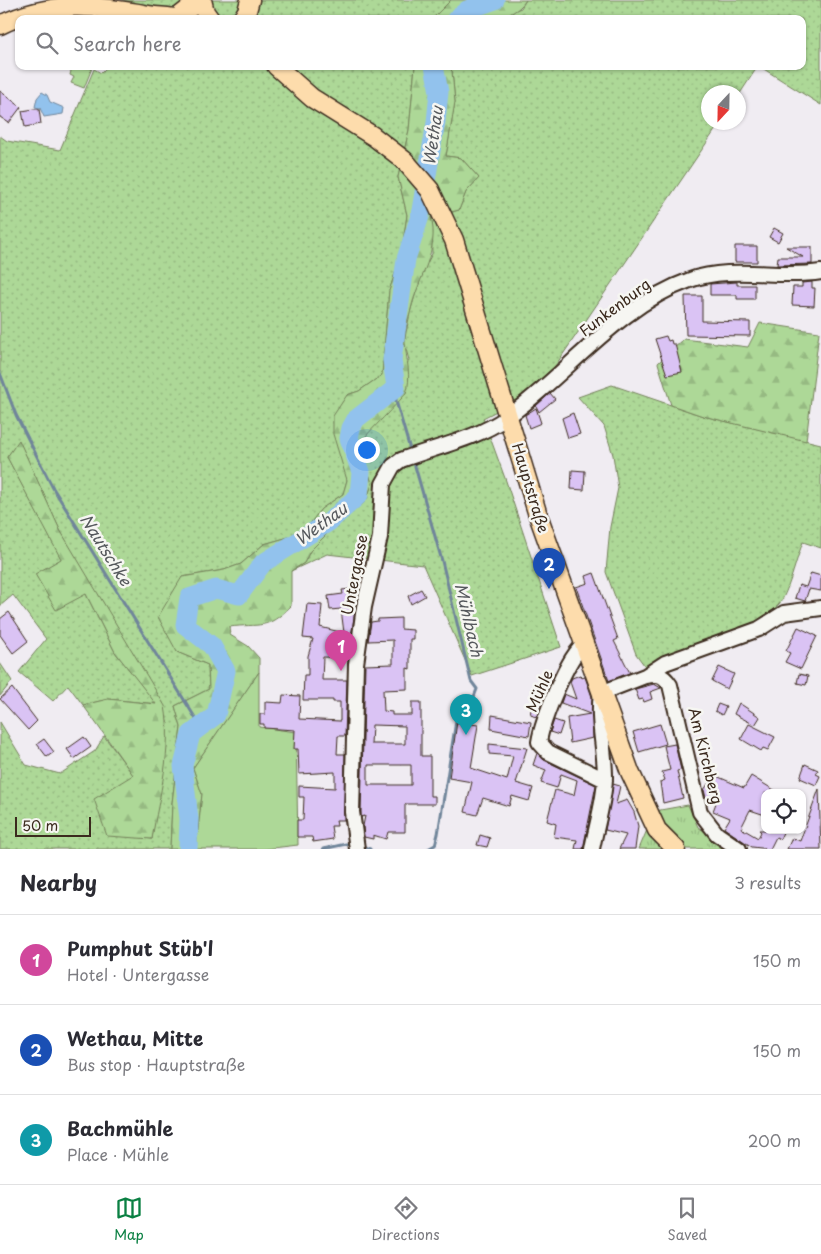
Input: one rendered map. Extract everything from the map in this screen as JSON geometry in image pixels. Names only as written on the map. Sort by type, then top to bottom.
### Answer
[{"type":"main road","points":[[182,15],[201,0],[207,15]]},
{"type":"main road","points":[[22,15],[52,4],[89,4],[159,15]]},
{"type":"main road","points":[[0,25],[15,18]]},
{"type":"main road","name":"Hauptstraße","points":[[280,70],[312,98],[383,143],[414,169],[437,202],[454,240],[537,512],[601,693],[647,813],[663,839],[676,849]]},
{"type":"street","name":"Funkenburg","points":[[508,416],[598,339],[649,300],[676,285],[710,273],[821,272]]},
{"type":"street","name":"Untergasse","points":[[356,845],[352,812],[356,664],[364,607],[380,537],[383,484],[393,466],[402,460],[491,428],[508,416]]},
{"type":"street","points":[[605,780],[592,773],[599,725],[601,693],[645,676],[666,663],[758,628],[784,613],[821,608]]},
{"type":"street","name":"Mühle","points":[[584,645],[572,658],[541,730],[540,742],[548,752],[592,773]]},
{"type":"street","name":"Am Kirchberg","points":[[645,676],[658,674],[665,677],[670,685],[700,812],[717,834],[739,849]]},
{"type":"street","points":[[592,849],[605,780],[603,745],[599,725]]},
{"type":"green space","points":[[123,0],[451,0],[436,15],[120,15]]},
{"type":"green space","points":[[451,0],[526,0],[518,9],[508,15],[436,15]]},
{"type":"green space","points":[[526,0],[821,0],[821,105],[765,70],[806,70],[806,15],[504,15],[521,8]]},
{"type":"green space","points":[[68,70],[91,70],[84,88],[71,83],[74,77],[70,75],[71,71]]},
{"type":"green space","points":[[94,70],[101,73],[104,70],[415,70],[409,130],[398,177],[407,215],[401,256],[389,291],[382,375],[359,391],[347,395],[344,465],[347,480],[343,494],[321,509],[303,533],[264,544],[241,564],[224,570],[182,577],[177,652],[208,665],[209,689],[175,706],[181,727],[172,803],[170,849],[0,849],[0,722],[26,765],[60,774],[95,751],[104,736],[134,776],[135,837],[152,839],[168,723],[60,530],[19,441],[7,457],[62,559],[36,574],[86,594],[115,652],[157,704],[109,699],[83,705],[68,685],[53,701],[19,672],[46,639],[13,595],[0,606],[0,136],[7,141],[60,150]]},
{"type":"green space","points":[[415,70],[451,70],[455,102],[446,156],[461,158],[479,178],[466,192],[459,210],[431,217],[433,241],[427,264],[414,298],[406,330],[408,387],[404,396],[364,438],[364,456],[372,484],[366,501],[332,529],[310,551],[304,563],[291,571],[291,606],[269,623],[229,627],[230,635],[248,646],[259,658],[259,672],[193,768],[202,794],[196,849],[170,849],[172,803],[181,727],[175,706],[209,689],[208,665],[177,652],[158,617],[182,577],[224,570],[241,564],[264,544],[303,533],[321,509],[343,494],[347,480],[333,434],[333,416],[347,395],[359,391],[382,375],[389,291],[401,256],[407,215],[398,177],[409,130]]},
{"type":"green space","points":[[451,70],[755,70],[746,85],[701,85],[701,130],[715,130],[551,372],[522,398],[483,418],[561,647],[472,676],[423,565],[327,554],[291,571],[304,563],[310,551],[332,529],[366,501],[372,484],[364,456],[364,438],[383,416],[409,360],[404,342],[422,272],[432,254],[431,217],[459,210],[466,192],[479,178],[461,158],[446,156],[455,102]]},
{"type":"green space","points":[[760,323],[819,332],[806,441],[703,416],[671,405],[658,363],[684,339],[748,347]]},
{"type":"green space","points":[[612,385],[703,416],[821,444],[821,548],[803,542],[782,600],[773,610],[759,620],[740,630],[699,649],[647,669],[636,654],[606,572],[610,527],[618,488],[613,455],[604,426],[578,397]]},
{"type":"green space","points":[[19,440],[60,530],[165,706],[167,722],[166,756],[152,839],[107,836],[94,799],[133,775],[83,705],[108,699],[156,704],[115,652],[86,594],[56,610],[35,574],[61,559],[7,457]]},
{"type":"green space","points":[[0,663],[12,681],[0,696]]},
{"type":"green space","points":[[259,672],[259,727],[296,732],[298,845],[264,849],[196,849],[202,794],[193,768]]},
{"type":"green space","points":[[688,805],[698,827],[730,849],[639,849],[655,811]]},
{"type":"water","points":[[42,92],[47,95],[50,102],[64,108],[63,114],[44,117],[40,108],[35,107],[37,98]]},
{"type":"building","points":[[0,91],[21,107],[9,123],[0,117]]},
{"type":"building","points":[[39,109],[41,124],[25,127],[22,111]]},
{"type":"building","points":[[774,228],[783,233],[778,242],[769,237]]},
{"type":"building","points":[[735,246],[757,246],[757,262],[735,262]]},
{"type":"building","points":[[786,247],[812,247],[812,264],[777,265],[778,257],[803,257]]},
{"type":"building","points":[[737,282],[737,285],[755,285],[755,299],[737,299],[737,295],[710,295],[710,284]]},
{"type":"building","points":[[812,282],[812,288],[815,288],[814,306],[792,305],[793,287],[802,287],[802,283]]},
{"type":"building","points":[[685,296],[702,296],[702,321],[750,322],[750,336],[686,335]]},
{"type":"building","points":[[666,336],[668,341],[671,340],[672,344],[675,344],[682,372],[667,375],[655,339]]},
{"type":"building","points":[[550,393],[555,399],[539,412],[536,406]]},
{"type":"building","points":[[536,408],[541,423],[529,428],[525,415]]},
{"type":"building","points":[[573,413],[580,434],[568,438],[562,418]]},
{"type":"building","points":[[572,470],[585,471],[584,490],[571,489]]},
{"type":"building","points":[[594,573],[618,639],[614,641],[630,673],[609,681],[576,587],[588,583],[586,576]]},
{"type":"building","points":[[811,573],[821,576],[821,591],[809,589],[805,601],[795,598],[799,585],[806,587]]},
{"type":"building","points":[[351,589],[355,611],[348,658],[323,657],[322,680],[347,680],[345,736],[338,736],[337,754],[345,754],[344,820],[336,820],[337,826],[331,826],[333,839],[313,842],[312,837],[297,837],[297,820],[303,820],[304,797],[299,797],[299,786],[335,788],[335,772],[299,774],[298,749],[294,749],[295,730],[264,728],[264,724],[260,724],[260,714],[265,714],[265,702],[282,703],[283,695],[300,696],[299,719],[340,721],[340,702],[333,702],[333,700],[303,700],[304,675],[308,675],[308,656],[313,639],[303,638],[307,604],[322,605],[320,627],[344,633],[341,609],[330,610],[328,596],[343,594],[342,590]]},
{"type":"building","points":[[421,589],[425,596],[411,604],[408,596]]},
{"type":"building","points":[[9,612],[28,641],[13,653],[0,635],[0,619]]},
{"type":"building","points":[[401,618],[401,629],[413,630],[413,639],[410,639],[410,669],[407,668],[407,689],[383,690],[384,711],[392,712],[392,715],[412,715],[412,702],[421,702],[421,756],[430,756],[430,796],[435,796],[435,804],[405,804],[405,832],[388,832],[386,839],[373,835],[373,839],[364,837],[363,826],[365,816],[361,817],[365,665],[393,664],[393,640],[368,641],[371,622],[378,621],[378,619]],"holes":[[[372,725],[405,726],[405,744],[371,744]],[[368,765],[411,765],[411,785],[368,785]]]},
{"type":"building","points":[[798,627],[817,636],[801,669],[785,662],[790,653],[786,651]]},
{"type":"building","points":[[719,667],[734,674],[727,689],[712,681]]},
{"type":"building","points":[[799,674],[808,676],[806,685],[797,683]]},
{"type":"building","points":[[580,675],[581,678],[585,677],[592,697],[593,738],[570,743],[567,718],[590,714],[561,703],[564,694],[576,699],[570,682],[572,678]]},
{"type":"building","points":[[654,684],[661,688],[650,692],[652,699],[644,702],[643,699],[639,700],[635,689]]},
{"type":"building","points":[[12,688],[37,721],[28,730],[0,699]]},
{"type":"building","points":[[739,703],[760,717],[755,725],[734,714]]},
{"type":"building","points":[[718,704],[726,707],[722,715],[715,711]]},
{"type":"building","points":[[535,707],[540,712],[535,717],[530,712]]},
{"type":"building","points":[[492,715],[531,722],[529,736],[491,729]]},
{"type":"building","points":[[554,720],[563,723],[559,735],[550,732]]},
{"type":"building","points":[[457,722],[478,725],[471,768],[507,780],[513,756],[489,754],[489,744],[527,748],[516,783],[533,788],[529,801],[512,796],[509,806],[483,798],[477,815],[465,812],[472,782],[449,778]]},
{"type":"building","points":[[660,724],[666,744],[639,752],[633,732]]},
{"type":"building","points":[[749,724],[775,737],[768,750],[763,748],[761,751],[741,739]]},
{"type":"building","points":[[84,737],[91,747],[74,759],[67,749]]},
{"type":"building","points":[[44,739],[54,752],[47,757],[37,744]]},
{"type":"building","points":[[675,744],[681,770],[677,771],[683,798],[663,803],[660,782],[665,780],[662,772],[670,770],[664,746]]},
{"type":"building","points":[[537,753],[544,760],[596,785],[583,849],[575,849],[577,840],[554,837],[556,824],[547,821],[555,790],[574,795],[577,780],[561,774],[557,788],[541,783],[546,770],[533,765]]},
{"type":"building","points":[[805,764],[818,770],[816,774],[820,776],[816,785],[800,778]]},
{"type":"building","points":[[714,775],[744,788],[751,776],[772,789],[761,789],[761,814],[750,810],[741,828],[758,838],[761,832],[761,834],[782,834],[780,839],[776,837],[770,849],[752,847],[724,828],[730,818],[713,811],[716,803],[706,798],[704,790]]},
{"type":"building","points":[[613,784],[620,786],[616,804],[627,800],[634,812],[638,826],[635,849],[619,849],[626,835],[605,830]]},
{"type":"building","points":[[819,789],[821,849],[787,849],[792,838],[800,841],[803,834],[806,834],[806,825]]},
{"type":"building","points":[[480,835],[490,838],[487,847],[477,845]]},
{"type":"waterway","name":"Wethau","points":[[461,15],[467,10],[495,0]]},
{"type":"waterway","name":"Wethau","points":[[188,849],[189,819],[183,766],[191,734],[216,715],[226,671],[212,646],[185,625],[189,598],[216,589],[239,595],[263,563],[329,522],[359,495],[361,472],[349,438],[351,428],[356,419],[396,388],[392,360],[406,259],[420,216],[436,122],[439,92],[435,70]]},
{"type":"waterway","name":"Nautschke","points":[[0,373],[16,415],[53,488],[196,719],[191,734]]},
{"type":"waterway","name":"Mühlbach","points":[[396,388],[396,401],[411,453]]},
{"type":"waterway","name":"Mühlbach","points":[[413,459],[442,561],[471,681],[477,689],[472,702],[465,705],[456,721],[438,834],[435,845],[428,849]]},
{"type":"waterway","name":"Mühlbach","points":[[323,849],[346,844],[353,845]]},
{"type":"waterway","name":"Mühlbach","points":[[361,846],[370,849]]},
{"type":"place","name":"Wethau, Mitte","points":[[549,589]]},
{"type":"place","name":"Pumphut Stüb'l","points":[[341,671]]},
{"type":"place","name":"Bachmühle","points":[[466,735]]}]
